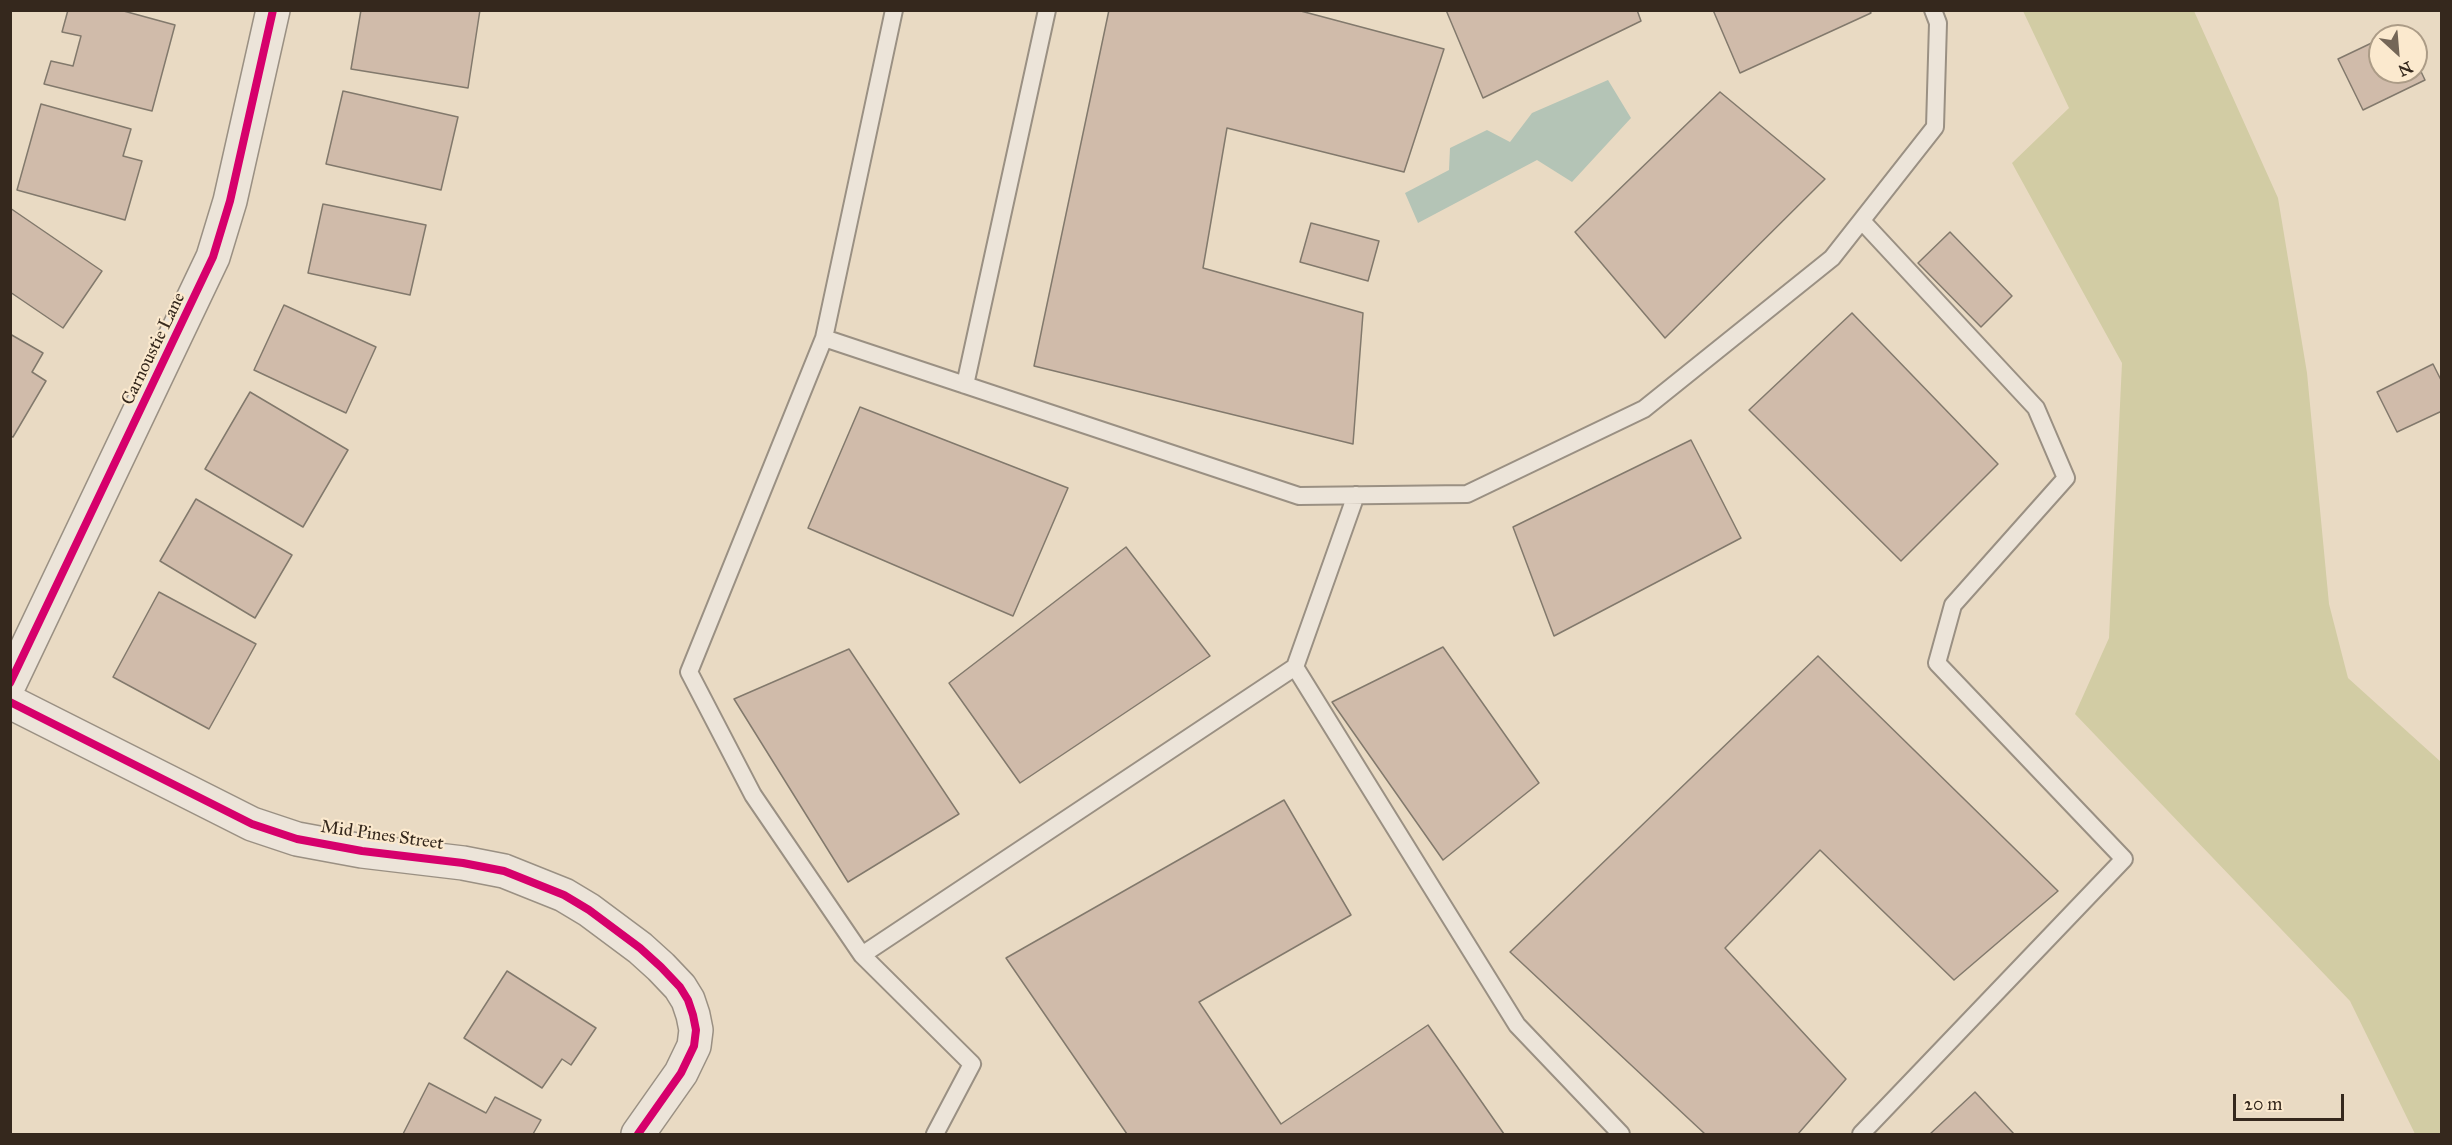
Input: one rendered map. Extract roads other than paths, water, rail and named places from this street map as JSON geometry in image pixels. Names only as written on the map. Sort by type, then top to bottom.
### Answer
[{"type":"street","name":"Carnoustie Lane","points":[[10,683],[213,257],[230,201],[273,10]]},
{"type":"street","name":"Mid Pines Street","points":[[10,702],[252,824],[297,839],[362,851],[463,863],[504,872],[564,895],[589,910],[640,948],[680,987],[693,1015],[696,1030],[694,1046],[681,1073],[638,1134]]},
{"type":"lane","points":[[894,10],[824,338],[689,672],[753,795],[862,955],[972,1064],[935,1134]]},
{"type":"lane","points":[[965,385],[1047,10]]},
{"type":"lane","points":[[824,338],[1299,496],[1467,494],[1644,409],[1832,258],[1935,127],[1938,23],[1933,10]]},
{"type":"lane","points":[[1861,1134],[2124,859],[1937,663],[1953,605],[2066,478],[2036,408],[1862,221]]},
{"type":"lane","points":[[862,955],[1295,668],[1356,495]]},
{"type":"lane","points":[[1295,668],[1517,1025],[1621,1134]]}]
